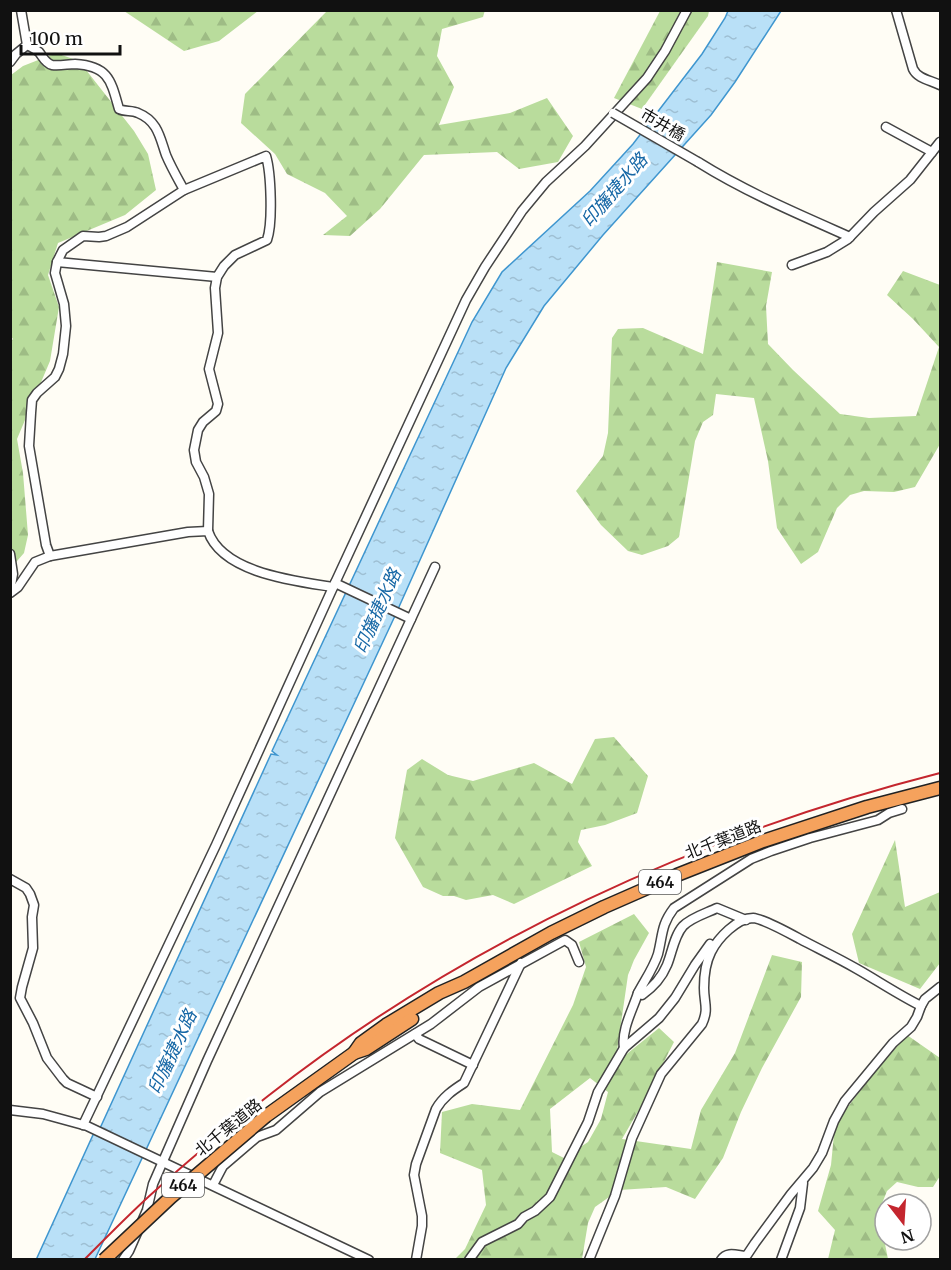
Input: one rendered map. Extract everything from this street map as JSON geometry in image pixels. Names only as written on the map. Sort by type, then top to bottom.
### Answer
[{"type":"highway","name":"北千葉道路","points":[[354,1053],[361,1043],[386,1025],[439,993],[464,982],[551,933],[604,907],[763,841],[867,807],[940,788]]},
{"type":"highway","name":"北千葉道路","points":[[104,1260],[179,1189],[266,1116],[354,1053],[366,1049],[443,999],[464,982]]},
{"type":"street","points":[[21,10],[27,45],[40,53],[49,64],[87,66],[100,70],[110,81],[119,109],[139,113],[152,123],[158,130],[167,157],[184,190]]},
{"type":"street","points":[[85,1126],[97,1096],[337,586],[450,333],[485,267],[522,211],[546,182],[585,146],[646,78],[665,51],[687,10]]},
{"type":"street","points":[[896,10],[915,74],[940,85]]},
{"type":"street","points":[[10,62],[27,45]]},
{"type":"street","name":"市井橋","points":[[613,113],[758,196],[850,237]]},
{"type":"street","points":[[886,127],[932,152]]},
{"type":"street","points":[[792,265],[827,252],[850,237],[910,180],[940,142]]},
{"type":"street","points":[[50,556],[46,545],[29,446],[32,400],[55,377],[63,354],[66,326],[64,304],[55,273],[63,250],[83,236],[99,237],[127,227],[184,190],[266,156],[270,183],[270,231],[267,240],[235,255],[217,277],[215,288],[218,333],[209,369],[218,404],[216,411],[203,422],[198,430],[194,450],[196,462],[209,494],[208,531],[210,538],[226,555],[252,569],[291,580],[337,586],[411,619]]},
{"type":"street","points":[[57,262],[217,277]]},
{"type":"street","points":[[10,592],[18,587],[35,562],[50,556],[188,532],[208,531]]},
{"type":"street","points":[[10,554],[13,574],[10,592]]},
{"type":"street","points":[[123,1260],[147,1210],[153,1184],[162,1161],[207,1061],[435,567]]},
{"type":"street","points":[[624,1048],[626,1029],[638,993],[656,961],[666,918],[674,908],[751,859],[810,838],[878,820],[902,809]]},
{"type":"street","points":[[10,879],[26,888],[34,905],[33,948],[20,998],[47,1058],[63,1079],[97,1096]]},
{"type":"street","points":[[638,993],[642,995],[659,977],[666,967],[678,933],[688,922],[717,908],[746,920]]},
{"type":"street","points":[[589,1260],[615,1196],[632,1138],[661,1074],[675,1054],[702,1024],[706,1015],[704,980],[711,951],[736,923],[753,918],[763,921],[858,969],[897,994],[921,1006]]},
{"type":"street","points":[[469,1260],[482,1242],[518,1224],[550,1197],[584,1130],[598,1092],[624,1048],[659,1018],[720,932],[730,928]]},
{"type":"street","points":[[213,1185],[223,1166],[257,1137],[276,1130],[320,1092],[430,1024],[479,987],[565,940],[572,945],[579,962]]},
{"type":"street","points":[[416,1260],[422,1216],[414,1175],[416,1164],[436,1109],[447,1094],[464,1083],[521,963]]},
{"type":"street","points":[[721,1260],[728,1254],[747,1255],[791,1194],[813,1168],[845,1101],[893,1043],[911,1027],[925,999],[940,987]]},
{"type":"street","points":[[403,1024],[419,1039],[473,1065]]},
{"type":"street","points":[[10,1110],[43,1114],[85,1126],[369,1260]]},
{"type":"street","points":[[781,1260],[800,1208],[803,1181]]},
{"type":"green space","points":[[485,10],[483,17],[442,29],[437,56],[454,87],[439,125],[510,113],[547,98],[573,136],[558,162],[519,169],[497,152],[424,155],[380,209],[350,236],[323,235],[347,216],[325,193],[287,174],[275,154],[241,123],[245,94],[327,11]]},
{"type":"green space","points":[[124,11],[258,11],[219,41],[184,51]]},
{"type":"green space","points":[[660,11],[709,11],[708,16],[642,109],[614,98]]},
{"type":"green space","points":[[56,53],[79,61],[134,131],[148,154],[156,190],[125,215],[58,243],[48,275],[59,307],[50,361],[17,439],[23,473],[28,535],[24,553],[11,568],[10,342],[13,339],[10,335],[11,75],[23,66]]},
{"type":"green space","points":[[717,262],[772,272],[766,306],[768,344],[840,414],[869,418],[916,416],[939,347],[887,295],[903,271],[940,285],[940,444],[915,487],[894,492],[864,491],[850,495],[837,508],[818,552],[801,564],[777,528],[768,461],[754,398],[716,394],[713,415],[703,422],[695,441],[679,537],[668,546],[642,555],[628,551],[601,525],[576,491],[603,456],[608,433],[612,338],[618,329],[643,328],[703,354]]},
{"type":"green space","points":[[614,737],[648,776],[637,813],[605,825],[581,830],[578,842],[592,866],[514,904],[493,895],[466,900],[454,896],[443,896],[423,887],[395,838],[407,770],[422,759],[448,775],[473,781],[534,763],[572,784],[595,739]]},
{"type":"green space","points":[[895,840],[905,907],[940,892],[940,963],[920,989],[859,963],[852,934]]},
{"type":"green space","points":[[634,914],[649,933],[628,975],[617,1051],[623,1057],[659,1028],[674,1042],[622,1139],[691,1149],[701,1110],[735,1053],[772,955],[802,962],[801,997],[762,1068],[723,1158],[695,1199],[666,1187],[619,1190],[595,1207],[588,1223],[582,1259],[455,1259],[465,1249],[486,1205],[482,1170],[440,1153],[442,1112],[472,1104],[520,1110],[573,1005],[586,967],[579,942]],"holes":[[[590,1078],[608,1092],[601,1119],[588,1142],[564,1158],[552,1152],[550,1109]]]},
{"type":"green space","points":[[907,1035],[940,1058],[940,1176],[933,1187],[918,1187],[897,1182],[887,1192],[873,1192],[873,1252],[887,1252],[888,1259],[828,1259],[835,1230],[818,1211],[831,1165],[835,1124],[869,1079]]},
{"type":"water","name":"印旛捷水路","points":[[728,11],[781,11],[711,115],[603,235],[544,306],[506,368],[394,618],[95,1259],[36,1260],[93,1135],[101,1126],[271,754],[277,755],[272,751],[472,322],[502,272],[590,191],[633,144],[702,54]]},
{"type":"railway","points":[[84,1260],[170,1178],[268,1096],[344,1040],[422,989],[504,942],[587,900],[673,862],[760,828],[849,798],[940,773]]}]
